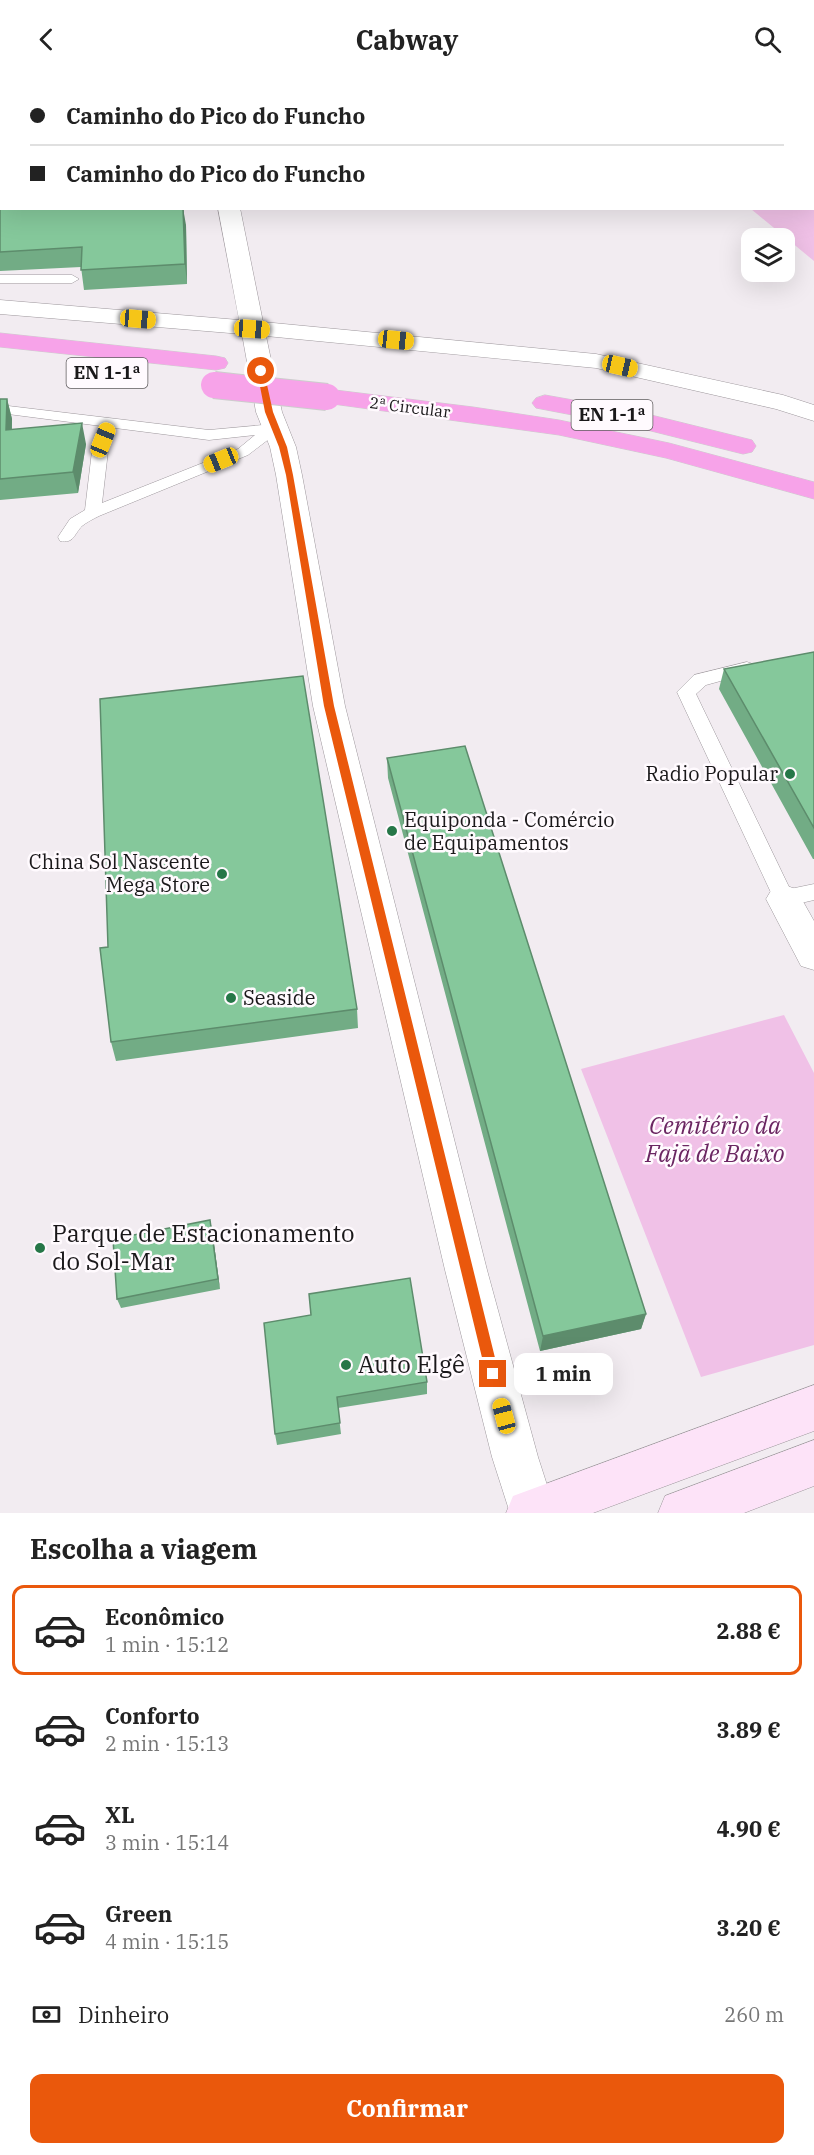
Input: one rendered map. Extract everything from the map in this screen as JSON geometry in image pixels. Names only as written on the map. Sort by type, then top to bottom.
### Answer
[{"type":"highway","name":"2ª Circular","points":[[0,340],[215,374]]},
{"type":"highway","name":"2ª Circular","points":[[0,361],[215,374],[328,386],[537,402],[636,419],[814,467]]},
{"type":"highway","name":"2ª Circular","points":[[328,386],[627,442],[744,470],[814,491]]},
{"type":"main road","points":[[532,1512],[814,1408]]},
{"type":"main road","points":[[682,1513],[814,1463]]},
{"type":"street","points":[[229,210],[274,429],[283,447],[290,475],[329,706],[466,1270],[514,1457],[532,1512]]},
{"type":"street","points":[[0,307],[352,336],[596,361],[783,403],[814,413]]},
{"type":"street","points":[[799,895],[814,955]]},
{"type":"lane","points":[[0,279],[72,279]]},
{"type":"lane","points":[[0,409],[209,435],[274,429]]},
{"type":"lane","points":[[93,512],[100,451],[109,424]]},
{"type":"lane","points":[[66,537],[76,523],[93,512],[243,452],[274,429]]},
{"type":"lane","points":[[770,664],[700,680],[686,692],[799,895]]},
{"type":"green space","points":[[752,210],[814,210],[814,261],[795,245],[795,228],[774,228]]},
{"type":"green space","name":"Cemitério da Fajã de Baixo","points":[[784,1015],[814,1073],[814,1345],[701,1377],[581,1069]]},
{"type":"building","points":[[0,210],[183,210],[185,264],[81,270],[82,247],[0,252]]},
{"type":"building","points":[[0,399],[7,399],[6,430],[82,423],[73,472],[0,479]]},
{"type":"building","name":"Radio Popular","points":[[814,652],[814,828],[724,669]]},
{"type":"building","name":"China Sol Nascente Mega Store","points":[[303,676],[357,1009],[111,1042],[100,948],[108,947],[100,699]]},
{"type":"building","points":[[465,746],[646,1314],[543,1336],[387,758]]},
{"type":"building","points":[[210,1220],[218,1279],[117,1299],[113,1239]]},
{"type":"building","name":"Auto Elgê","points":[[410,1278],[427,1382],[337,1397],[340,1423],[275,1434],[264,1323],[311,1315],[309,1294]]},
{"type":"place","name":"Radio Popular","points":[[790,774]]},
{"type":"place","name":"Equiponda - Comércio de Equipamentos","points":[[392,831]]},
{"type":"place","name":"China Sol Nascente Mega Store","points":[[222,874]]},
{"type":"place","name":"Seaside","points":[[231,998]]},
{"type":"place","name":"Parque de Estacionamento do Sol-Mar","points":[[40,1248]]},
{"type":"place","name":"Auto Elgê","points":[[346,1365]]},
{"type":"route","points":[[261,371],[269,412],[283,447],[290,475],[329,706],[460,1248],[493,1374]]}]
